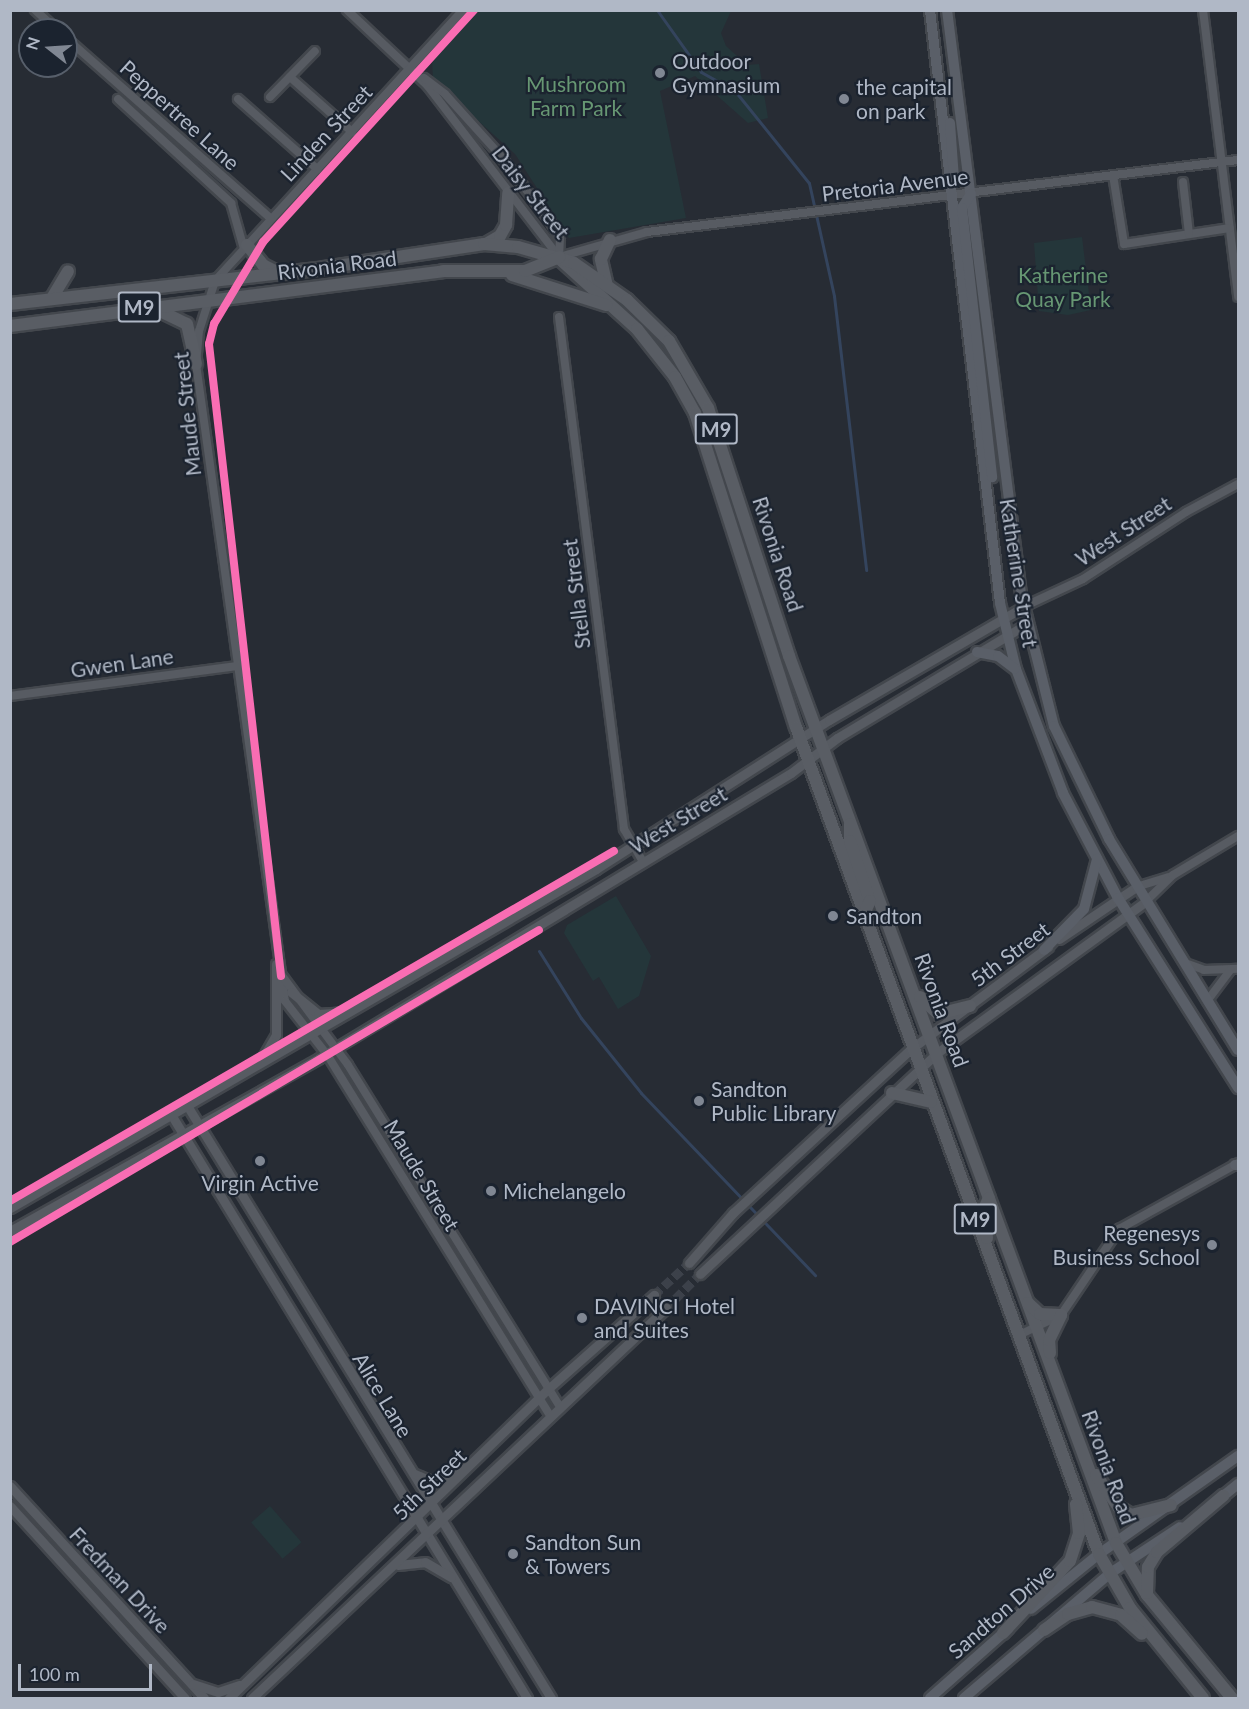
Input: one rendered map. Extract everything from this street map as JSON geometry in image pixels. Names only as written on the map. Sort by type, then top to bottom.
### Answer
[{"type":"main road","name":"Katherine Street","points":[[930,10],[1002,617],[1016,669],[1063,793],[1097,859],[1127,915],[1239,1088]]},
{"type":"main road","points":[[937,10],[955,165],[951,197]]},
{"type":"main road","name":"Katherine Street","points":[[947,10],[1027,624],[1062,746],[1136,887],[1239,1050]]},
{"type":"main road","points":[[484,244],[502,233],[509,212],[508,194]]},
{"type":"main road","points":[[971,194],[962,208],[1002,569],[1002,617]]},
{"type":"main road","points":[[607,285],[601,259],[610,240]]},
{"type":"main road","name":"Rivonia Road","points":[[10,304],[279,273],[484,244],[559,257],[607,285],[669,341],[699,389],[816,729],[852,820],[1116,1543],[1125,1563],[1147,1595],[1232,1698]]},
{"type":"main road","points":[[245,247],[263,265],[279,273]]},
{"type":"main road","name":"Rivonia Road","points":[[10,326],[442,271],[499,272],[536,268],[559,257]]},
{"type":"main road","name":"Rivonia Road","points":[[559,257],[616,309],[665,362],[699,422],[801,740],[863,916],[986,1248],[1016,1336],[1099,1554],[1109,1574],[1178,1669],[1203,1698]]},
{"type":"main road","points":[[52,298],[69,271]]},
{"type":"main road","points":[[499,272],[548,284],[616,309]]},
{"type":"main road","points":[[138,308],[164,310],[184,320],[191,333],[196,364]]},
{"type":"main road","points":[[977,652],[998,656],[1016,669]]},
{"type":"main road","points":[[852,820],[850,841],[870,901],[863,916]]},
{"type":"main road","points":[[1044,950],[1084,909],[1097,859]]},
{"type":"main road","points":[[909,981],[927,1008],[938,1014],[970,1006]]},
{"type":"main road","points":[[892,1093],[931,1102]]},
{"type":"main road","points":[[986,1248],[984,1209],[989,1198]]},
{"type":"main road","points":[[1026,1301],[1040,1314],[1061,1315],[1049,1340],[1052,1367]]},
{"type":"main road","points":[[1116,1543],[1239,1456]]},
{"type":"main road","points":[[1087,1462],[1124,1512],[1138,1515],[1171,1505]]},
{"type":"main road","points":[[1004,1633],[1075,1552],[1079,1533],[1069,1471]]},
{"type":"main road","points":[[1125,1563],[1239,1484]]},
{"type":"main road","points":[[1147,1595],[1148,1568],[1157,1552],[1223,1496]]},
{"type":"main road","name":"Sandton Drive","points":[[930,1698],[1004,1633],[1099,1554],[1116,1543]]},
{"type":"main road","name":"Sandton Drive","points":[[964,1698],[1109,1574],[1125,1563]]},
{"type":"main road","points":[[1044,1630],[1081,1608],[1103,1609],[1130,1622],[1178,1669]]},
{"type":"street","name":"Daisy Street","points":[[347,10],[428,83],[499,154],[550,221],[560,238],[559,257]]},
{"type":"street","name":"Linden Street","points":[[215,281],[463,10]]},
{"type":"street","points":[[1203,10],[1239,297]]},
{"type":"street","name":"Peppertree Lane","points":[[78,49],[271,219]]},
{"type":"street","points":[[270,97],[315,51]]},
{"type":"street","points":[[290,77],[352,132]]},
{"type":"street","name":"Daisy Street","points":[[428,83],[508,194],[559,257]]},
{"type":"street","points":[[118,99],[231,203],[245,247]]},
{"type":"street","points":[[238,99],[317,169]]},
{"type":"street","name":"Pretoria Avenue","points":[[559,257],[610,240],[648,231],[951,197],[1239,160]]},
{"type":"street","points":[[1113,175],[1119,234],[1124,244],[1230,228]]},
{"type":"street","points":[[1183,182],[1189,234]]},
{"type":"street","name":"Maude Street","points":[[215,281],[199,331],[196,364],[239,666],[276,964],[285,1001],[326,1053],[549,1414]]},
{"type":"street","name":"Stella Street","points":[[559,317],[624,829],[643,862]]},
{"type":"street","name":"West Street","points":[[10,1208],[188,1107],[251,1068],[311,1036],[632,846],[816,729],[1002,617],[1023,607],[1039,603],[1226,488],[1239,476]]},
{"type":"street","name":"West Street","points":[[1226,488],[1239,484]]},
{"type":"street","name":"West Street","points":[[10,1231],[326,1053],[809,761],[824,749],[977,652],[1027,624],[1039,603]]},
{"type":"street","name":"Gwen Lane","points":[[10,696],[239,666]]},
{"type":"street","points":[[1136,887],[1173,875],[1239,836]]},
{"type":"street","points":[[1145,902],[1173,875]]},
{"type":"street","name":"5th Street","points":[[689,1263],[733,1213],[912,1049],[1044,950],[1136,887]]},
{"type":"street","name":"5th Street","points":[[700,1274],[918,1068],[1145,902]]},
{"type":"street","name":"Maude Street","points":[[275,954],[291,992],[335,1047],[559,1405]]},
{"type":"street","points":[[1185,963],[1204,970],[1234,969]]},
{"type":"street","points":[[251,1068],[274,1042],[276,964]]},
{"type":"street","points":[[1207,1001],[1234,969]]},
{"type":"street","points":[[291,992],[318,1014],[357,1009]]},
{"type":"street","name":"Alice Lane","points":[[188,1107],[400,1457],[444,1519],[551,1698]]},
{"type":"street","name":"Alice Lane","points":[[172,1116],[182,1136],[418,1520],[460,1584],[527,1698]]},
{"type":"street","points":[[1016,1336],[1038,1329],[1061,1315],[1119,1229],[1237,1165]]},
{"type":"street","points":[[260,1261],[278,1255]]},
{"type":"street","name":"5th Street","points":[[229,1698],[492,1449],[549,1389],[654,1295]]},
{"type":"street","name":"5th Street","points":[[252,1698],[395,1566],[549,1414],[666,1308]]},
{"type":"street","points":[[400,1457],[419,1479],[435,1483],[492,1449]]},
{"type":"street","name":"Fredman Drive","points":[[10,1486],[204,1698]]},
{"type":"street","name":"Fredman Drive","points":[[10,1506],[185,1698]]},
{"type":"street","points":[[395,1566],[426,1562],[460,1584]]},
{"type":"street","points":[[184,1677],[210,1691],[243,1684]]},
{"type":"green space","name":"Mushroom Farm Park","points":[[474,11],[731,11],[721,33],[726,46],[747,65],[759,64],[768,118],[748,123],[695,76],[660,91],[686,218],[569,238],[515,154],[433,80],[432,59]]},
{"type":"green space","name":"Katherine Quay Park","points":[[1082,237],[1091,310],[1068,315],[1039,311],[1034,243]]},
{"type":"green space","points":[[616,896],[651,956],[639,996],[618,1009],[599,977],[593,981],[564,933],[567,925]]},
{"type":"green space","points":[[270,1506],[301,1542],[283,1559],[251,1522]]},
{"type":"waterway","points":[[657,10],[701,72],[735,91],[809,183],[834,296],[866,570]]},
{"type":"waterway","points":[[539,951],[581,1018],[641,1093],[815,1275]]},
{"type":"tunnel","points":[[654,1295],[689,1263]]},
{"type":"tunnel","points":[[666,1308],[700,1274]]},
{"type":"cycle path","points":[[281,976],[209,344],[214,324],[263,242],[474,10]]},
{"type":"cycle path","points":[[10,1201],[614,851]]},
{"type":"cycle path","points":[[10,1242],[539,930]]},
{"type":"place","name":"Outdoor Gymnasium","points":[[660,73]]},
{"type":"place","name":"the capital on park","points":[[844,99]]},
{"type":"place","name":"Sandton","points":[[833,916]]},
{"type":"place","name":"Sandton Public Library","points":[[699,1101]]},
{"type":"place","name":"Virgin Active","points":[[260,1161]]},
{"type":"place","name":"Michelangelo","points":[[491,1191]]},
{"type":"place","name":"Regenesys Business School","points":[[1212,1245]]},
{"type":"place","name":"DAVINCI Hotel and Suites","points":[[582,1318]]},
{"type":"place","name":"Sandton Sun & Towers","points":[[513,1554]]}]
